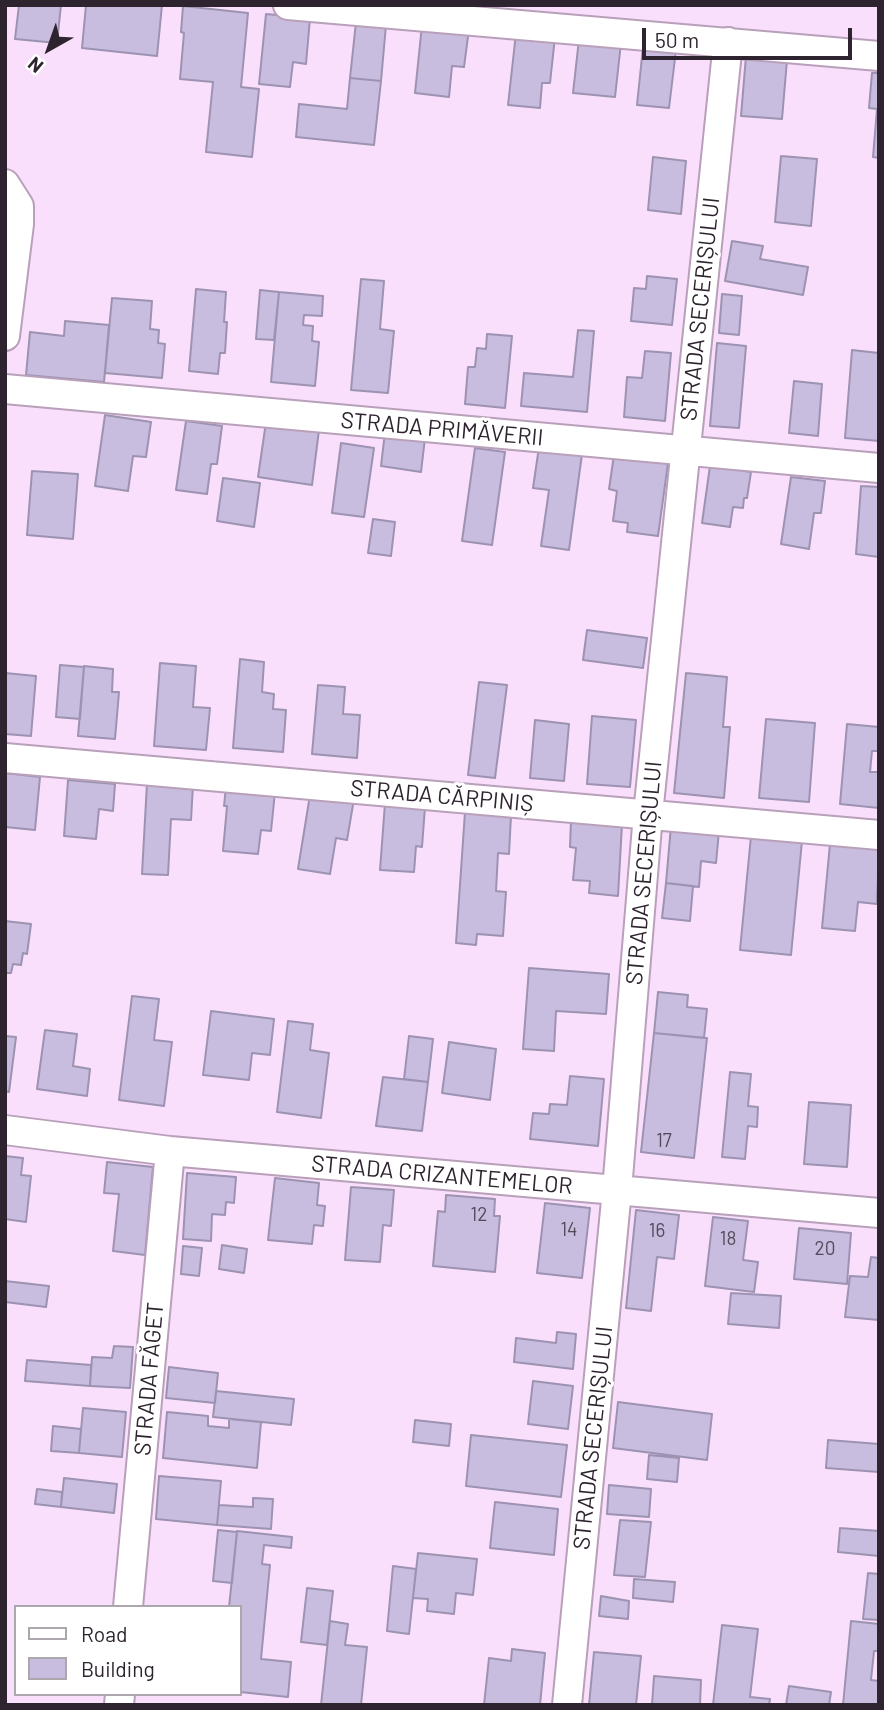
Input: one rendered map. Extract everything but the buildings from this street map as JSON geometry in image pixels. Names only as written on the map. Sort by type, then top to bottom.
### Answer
[{"type":"street","points":[[288,5],[519,15],[728,42],[879,56]]},
{"type":"street","name":"STRADA SECERIȘULUI","points":[[567,1705],[617,1190],[648,814],[728,42]]},
{"type":"street","points":[[5,184],[19,206],[19,225],[5,337]]},
{"type":"street","name":"STRADA PRIMĂVERII","points":[[5,390],[879,468]]},
{"type":"street","name":"STRADA CĂRPINIȘ","points":[[5,758],[879,835]]},
{"type":"street","name":"STRADA CRIZANTEMELOR","points":[[5,1130],[170,1151],[879,1213]]},
{"type":"street","name":"STRADA FĂGET","points":[[128,1605],[170,1151]]}]
